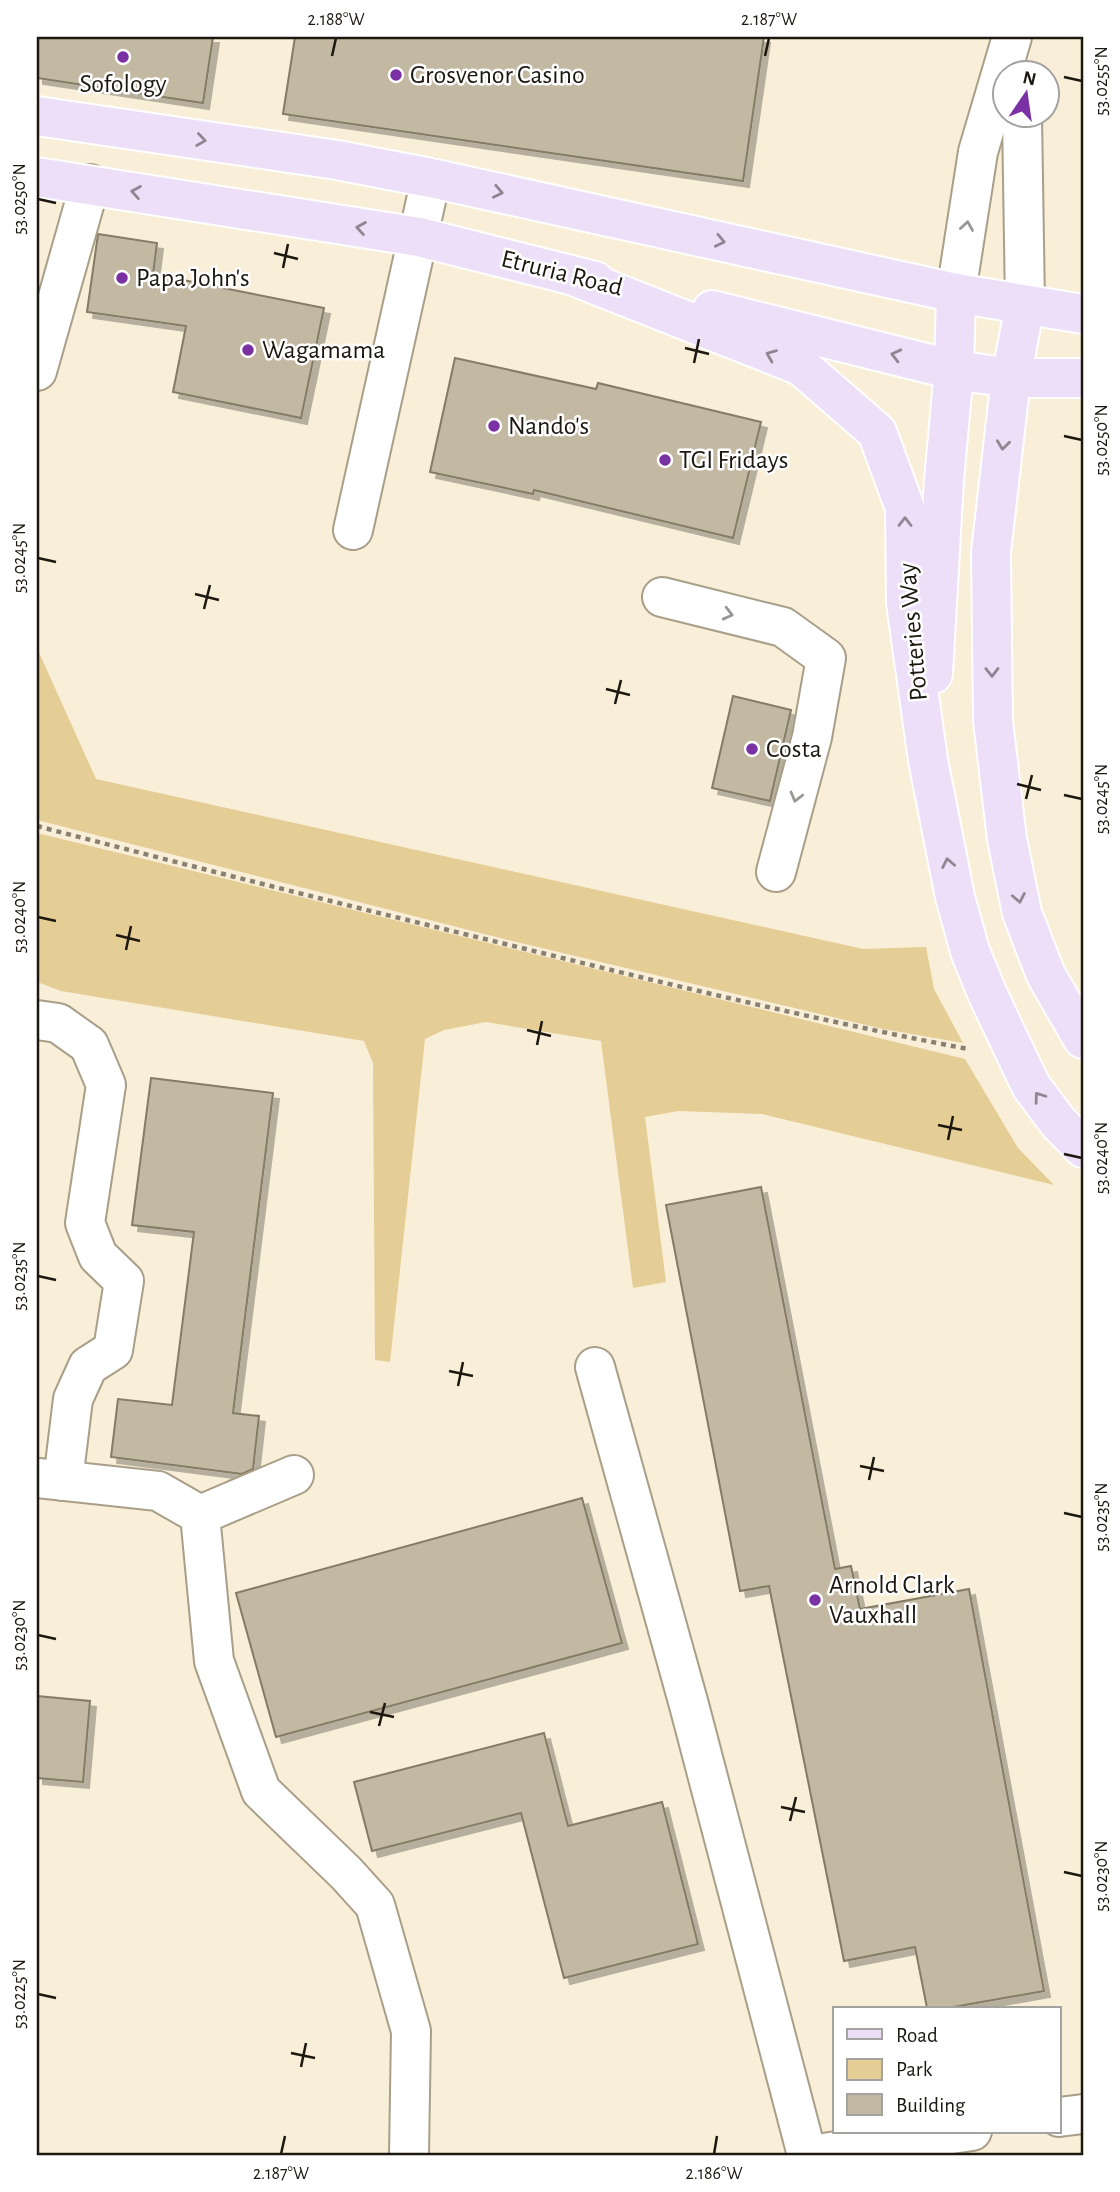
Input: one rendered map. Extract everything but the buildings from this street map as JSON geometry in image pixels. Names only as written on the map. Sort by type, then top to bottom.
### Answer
[{"type":"main road","points":[[37,116],[337,160],[431,178],[956,293],[1083,314]]},
{"type":"main road","name":"Etruria Road","points":[[37,177],[419,237],[954,370],[1011,378],[1083,379]]},
{"type":"main road","name":"Potteries Way","points":[[570,275],[801,366],[877,432],[905,508],[906,603],[928,760],[955,897],[970,951],[1031,1086],[1058,1122],[1083,1148]]},
{"type":"main road","points":[[928,760],[944,480],[954,370],[956,293]]},
{"type":"main road","points":[[1025,305],[1011,378],[991,552],[993,721],[1007,839],[1022,913],[1046,975],[1083,1040]]},
{"type":"street","points":[[956,293],[978,152],[1012,37]]},
{"type":"street","points":[[1020,37],[1021,60]]},
{"type":"street","points":[[1022,130],[1025,305]]},
{"type":"street","points":[[353,530],[431,178]]},
{"type":"street","points":[[37,371],[90,184]]},
{"type":"street","points":[[662,597],[783,627],[826,658],[812,737],[776,872]]},
{"type":"street","points":[[37,1020],[58,1023],[89,1045],[106,1085],[85,1223],[98,1256],[124,1281],[113,1350],[88,1366],[73,1399],[50,1479],[158,1491],[200,1515]]},
{"type":"street","points":[[595,1367],[689,1705],[809,2155],[965,2132]]},
{"type":"street","points":[[200,1515],[295,1475]]},
{"type":"street","points":[[200,1515],[214,1661],[261,1791],[346,1873],[375,1905],[411,2031],[409,2155]]},
{"type":"street","points":[[1060,2117],[1083,2113]]},
{"type":"path","points":[[37,827],[640,977],[875,1031],[1017,1058]]},
{"type":"green space","points":[[37,648],[96,779],[863,949],[926,947],[934,989],[963,1043],[883,1029],[504,939],[37,820]]},
{"type":"green space","points":[[37,833],[965,1059],[1018,1148],[1054,1185],[762,1114],[678,1111],[645,1117],[666,1282],[633,1288],[601,1041],[486,1022],[444,1030],[425,1039],[390,1362],[375,1360],[373,1063],[364,1041],[61,991],[37,982]]},
{"type":"place","name":"Sofology","points":[[123,57]]},
{"type":"place","name":"Grosvenor Casino","points":[[396,75]]},
{"type":"place","name":"Papa John's","points":[[122,278]]},
{"type":"place","name":"Wagamama","points":[[248,350]]},
{"type":"place","name":"Nando's","points":[[494,426]]},
{"type":"place","name":"TGI Fridays","points":[[665,460]]},
{"type":"place","name":"Costa","points":[[752,749]]},
{"type":"place","name":"Arnold Clark Vauxhall","points":[[815,1600]]}]
